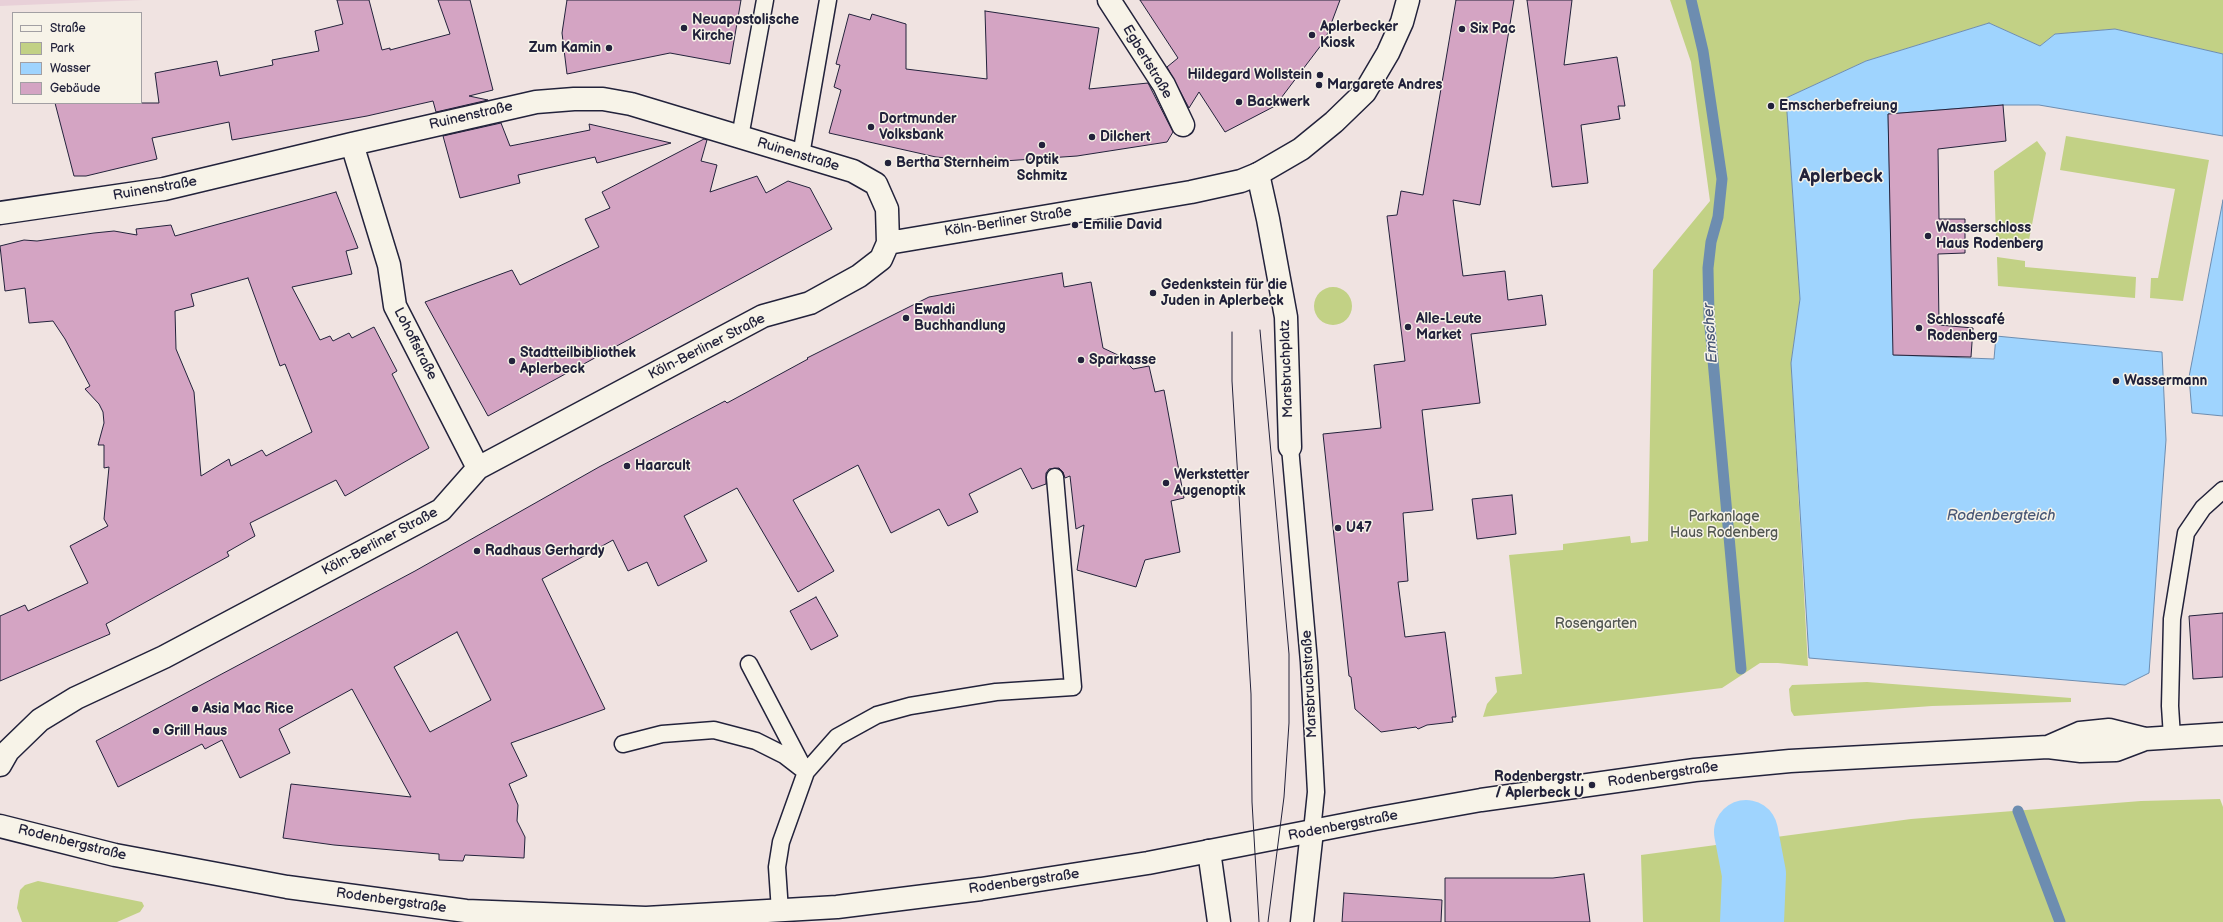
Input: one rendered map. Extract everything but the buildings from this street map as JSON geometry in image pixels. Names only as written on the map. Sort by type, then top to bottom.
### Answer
[{"type":"street","name":"Egbertstraße","points":[[1109,0],[1164,85],[1183,125]]},
{"type":"street","name":"Köln-Berliner Straße","points":[[0,765],[8,751],[40,720],[76,698],[164,657],[441,510],[478,468],[763,316],[810,303],[859,276],[881,259],[888,243],[954,230],[1190,192],[1241,181],[1258,174],[1301,149],[1334,122],[1365,92],[1388,53],[1402,22],[1408,0]]},
{"type":"street","name":"Ruinenstraße","points":[[0,213],[164,189],[536,102],[574,99],[603,99],[631,104],[853,171],[876,184],[887,208],[888,243]]},
{"type":"street","name":"Lohoffstraße","points":[[352,144],[389,265],[394,306],[478,468]]},
{"type":"street","name":"Marsbruchplatz","points":[[1258,174],[1268,218],[1286,317],[1290,447]]},
{"type":"street","name":"Rodenbergstraße","points":[[0,826],[104,852],[287,887],[466,911],[646,918],[837,907],[981,889],[1209,852],[1312,831],[1481,800],[1695,770],[1790,760],[2048,747],[2081,751],[2116,750],[2145,739],[2223,734]]},
{"type":"street","name":"Marsbruchstraße","points":[[1302,922],[1312,831]]},
{"type":"street","points":[[1209,852],[1219,922]]},
{"type":"lane","points":[[740,137],[765,0]]},
{"type":"lane","points":[[801,155],[828,0]]},
{"type":"lane","name":"Marsbruchstraße","points":[[1290,447],[1309,662],[1316,792],[1312,831]]},
{"type":"lane","points":[[780,911],[777,867],[781,842],[806,772],[837,737],[877,715],[910,706],[996,692],[1073,687],[1055,477]]},
{"type":"lane","points":[[2172,737],[2170,706],[2172,619],[2186,533],[2203,508],[2223,490]]},
{"type":"lane","points":[[749,664],[806,772]]},
{"type":"lane","points":[[623,744],[662,734],[714,730],[756,741],[784,755],[806,772]]},
{"type":"shaded area","points":[[0,0],[143,0],[0,6]]},
{"type":"green space","name":"Parkanlage Haus Rodenberg","points":[[1670,0],[2223,0],[2223,54],[2115,29],[2055,34],[2040,46],[1989,23],[1866,61],[1786,98],[1800,299],[1791,363],[1808,666],[1760,663],[1722,688],[1483,717],[1487,704],[1497,692],[1495,677],[1522,674],[1509,555],[1563,550],[1563,544],[1630,536],[1631,543],[1648,541],[1653,270],[1710,201],[1691,62]]},
{"type":"green space","points":[[2066,136],[2209,160],[2183,301],[2150,298],[2151,278],[2158,278],[2175,189],[2060,170]]},
{"type":"green space","points":[[2037,141],[2046,153],[2028,245],[1996,241],[1994,171]]},
{"type":"green space","points":[[1997,257],[2025,261],[2025,267],[2136,277],[2135,298],[1998,286]]},
{"type":"green space","points":[[1329,287],[1337,287],[1344,290],[1349,295],[1352,306],[1349,317],[1344,322],[1337,325],[1329,325],[1322,322],[1317,317],[1314,310],[1314,302],[1317,295],[1322,290]]},
{"type":"green space","points":[[1867,682],[2071,698],[2071,702],[1932,706],[1794,716],[1791,711],[1789,689],[1792,685]]},
{"type":"green space","points":[[2220,799],[2223,807],[2223,922],[1643,922],[1641,855],[1911,819],[2141,801]]},
{"type":"green space","points":[[38,881],[142,902],[144,906],[140,912],[117,922],[22,922],[17,908],[20,890],[25,885]]},
{"type":"water","name":"Rodenbergteich","points":[[1989,23],[2040,46],[2055,34],[2115,29],[2223,54],[2223,136],[2039,105],[2003,105],[1888,114],[1894,355],[1994,359],[1996,336],[2162,352],[2166,440],[2149,673],[2125,685],[1809,658],[1791,363],[1800,299],[1786,98],[1866,61]]},
{"type":"water","points":[[2223,200],[2223,416],[2192,413],[2189,377]]},
{"type":"waterway","name":"Emscher","points":[[1691,0],[1703,51],[1722,179],[1718,217],[1711,242],[1708,268],[1709,316],[1741,669]]},
{"type":"waterway","points":[[2018,811],[2060,922]]},
{"type":"waterway","name":"Emscher","points":[[1746,832],[1754,874],[1752,922]]},
{"type":"tram line","points":[[1260,330],[1289,654],[1289,723],[1284,797],[1268,922]]},
{"type":"tram line","points":[[1232,332],[1232,381],[1251,694],[1252,802],[1259,922]]},
{"type":"place","name":"Neuapostolische Kirche","points":[[684,28]]},
{"type":"place","name":"Six Pac","points":[[1462,29]]},
{"type":"place","name":"Aplerbecker Kiosk","points":[[1312,35]]},
{"type":"place","name":"Zum Kamin","points":[[609,48]]},
{"type":"place","name":"Hildegard Wollstein","points":[[1320,75]]},
{"type":"place","name":"Margarete Andres","points":[[1319,85]]},
{"type":"place","name":"Backwerk","points":[[1239,102]]},
{"type":"place","name":"Emscherbefreiung","points":[[1771,106]]},
{"type":"place","name":"Dortmunder Volksbank","points":[[871,127]]},
{"type":"place","name":"Dilchert","points":[[1092,137]]},
{"type":"place","name":"Optik Schmitz","points":[[1042,145]]},
{"type":"place","name":"Bertha Sternheim","points":[[888,163]]},
{"type":"place","name":"Emilie David","points":[[1075,225]]},
{"type":"place","name":"Wasserschloss Haus Rodenberg","points":[[1928,236]]},
{"type":"place","name":"Gedenkstein für die Juden in Aplerbeck","points":[[1153,293]]},
{"type":"place","name":"Ewaldi Buchhandlung","points":[[906,318]]},
{"type":"place","name":"Alle-Leute Market","points":[[1408,327]]},
{"type":"place","name":"Schlosscafé Rodenberg","points":[[1919,328]]},
{"type":"place","name":"Sparkasse","points":[[1081,360]]},
{"type":"place","name":"Stadtteilbibliothek Aplerbeck","points":[[512,361]]},
{"type":"place","name":"Wassermann","points":[[2116,381]]},
{"type":"place","name":"Haarcult","points":[[627,466]]},
{"type":"place","name":"Werkstetter Augenoptik","points":[[1166,483]]},
{"type":"place","name":"U47","points":[[1338,528]]},
{"type":"place","name":"Radhaus Gerhardy","points":[[477,551]]},
{"type":"place","name":"Asia Mac Rice","points":[[195,709]]},
{"type":"place","name":"Grill Haus","points":[[156,731]]},
{"type":"place","name":"Rodenbergstr. / Aplerbeck U","points":[[1592,785]]},
{"type":"district","name":"Aplerbeck","points":[[1841,177]]},
{"type":"park label","name":"Rosengarten","points":[[1596,624]]}]
